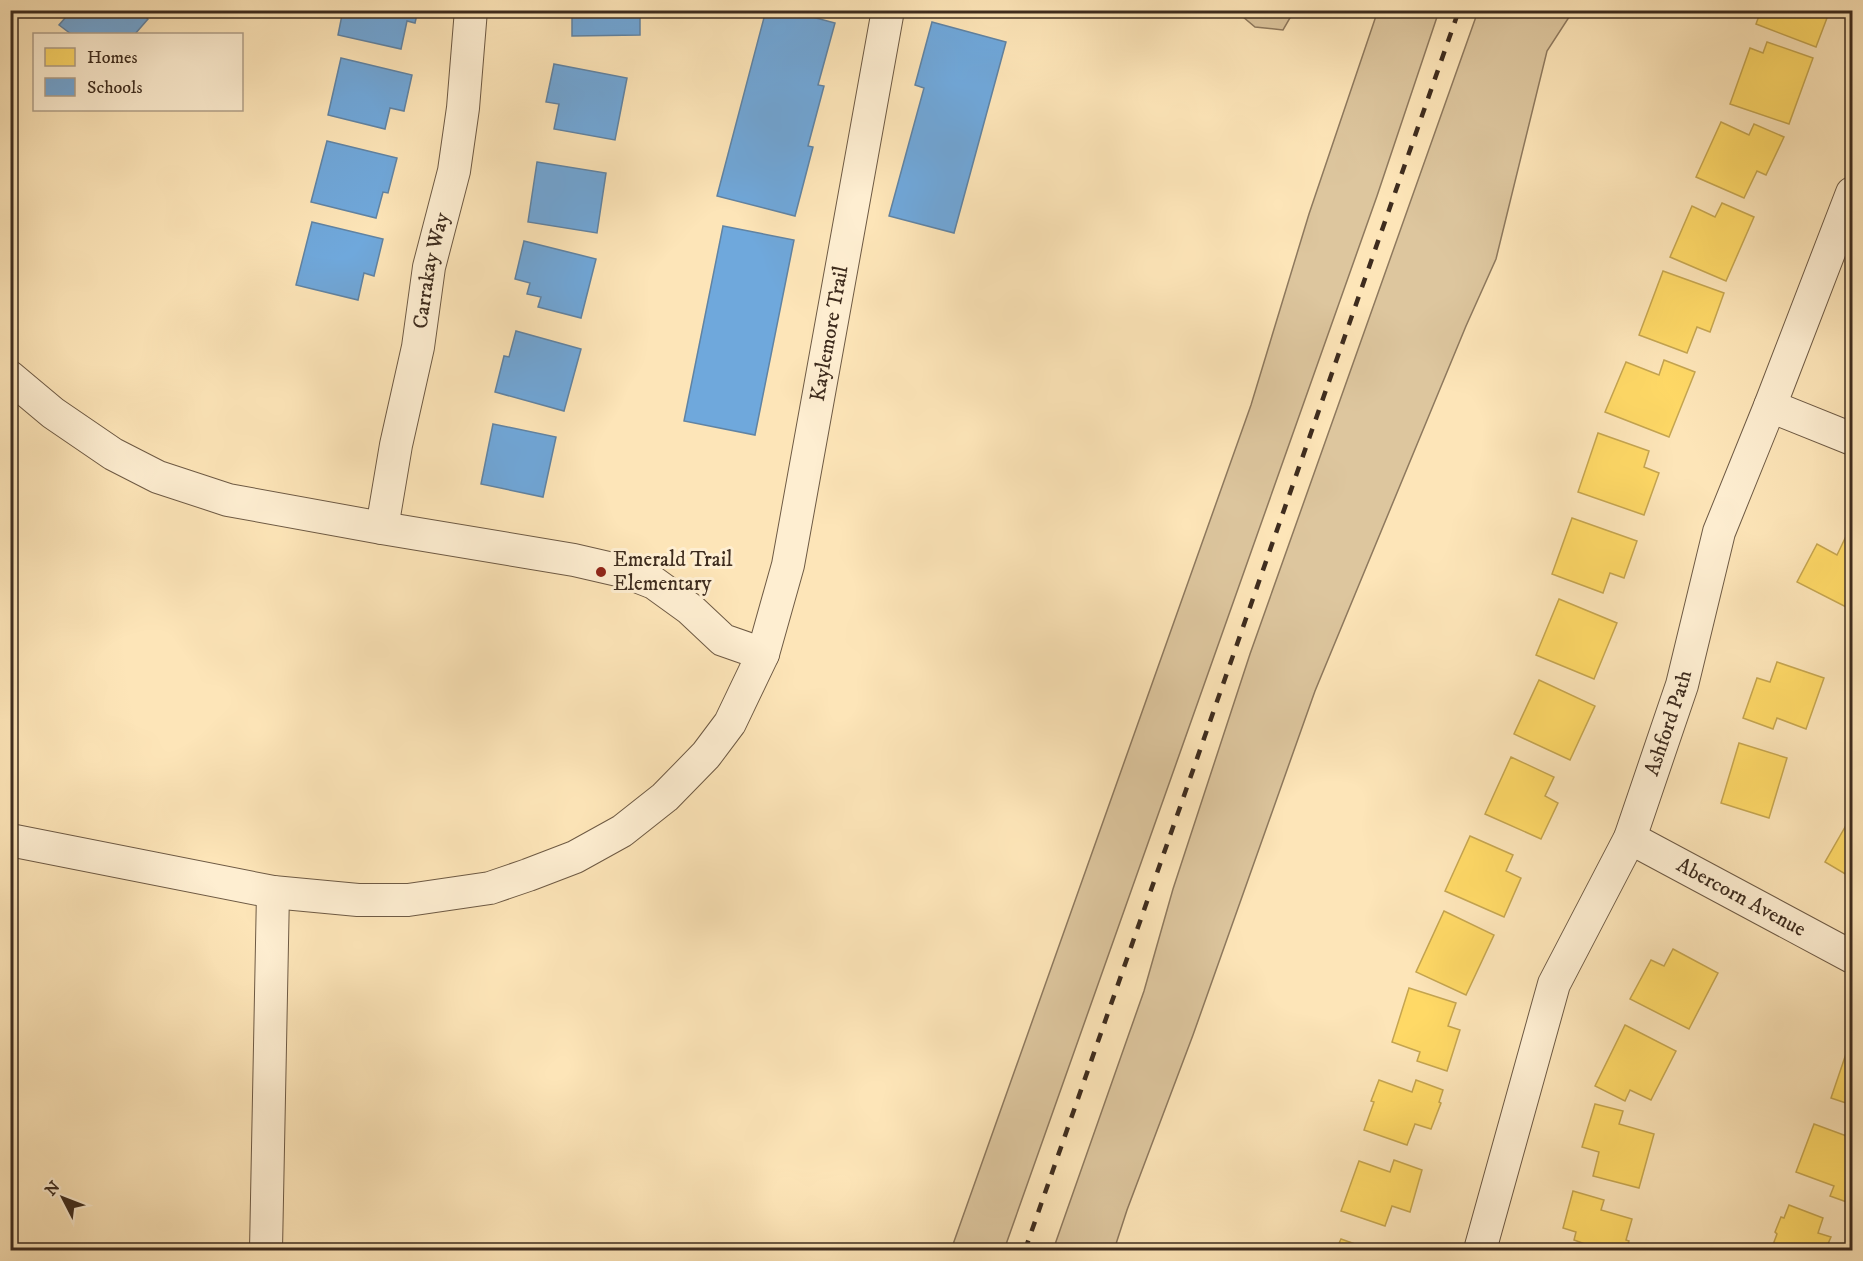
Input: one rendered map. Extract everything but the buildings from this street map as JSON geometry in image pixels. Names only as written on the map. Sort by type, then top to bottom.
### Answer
[{"type":"street","name":"Carrakay Way","points":[[382,528],[396,445],[418,347],[429,267],[454,171],[463,108],[471,10]]},
{"type":"street","name":"Kaylemore Trail","points":[[10,840],[273,892],[358,900],[408,900],[490,888],[575,857],[622,831],[665,796],[706,755],[730,723],[764,654],[788,565],[888,10]]},
{"type":"street","name":"Ashford Path","points":[[1480,1251],[1554,984],[1630,838],[1682,685],[1719,532],[1852,193]]},
{"type":"street","points":[[10,377],[53,413],[113,454],[158,477],[228,500],[574,560],[626,572],[654,583],[690,609],[723,640],[764,654]]},
{"type":"street","points":[[1770,406],[1852,439]]},
{"type":"street","name":"Abercorn Avenue","points":[[1630,838],[1852,957]]},
{"type":"street","points":[[266,1251],[273,892]]},
{"type":"shaded area","points":[[1378,10],[1439,11],[1377,196],[1004,1250],[951,1250],[1251,405],[1309,214]]},
{"type":"shaded area","points":[[1236,11],[1294,11],[1283,30],[1255,27]]},
{"type":"shaded area","points":[[1478,11],[1573,11],[1547,51],[1496,259],[1315,691],[1114,1250],[1053,1250],[1144,991],[1173,889],[1250,654]]},
{"type":"railway","points":[[1025,1250],[1459,10]]},
{"type":"place","name":"Emerald Trail Elementary","points":[[601,572]]}]
